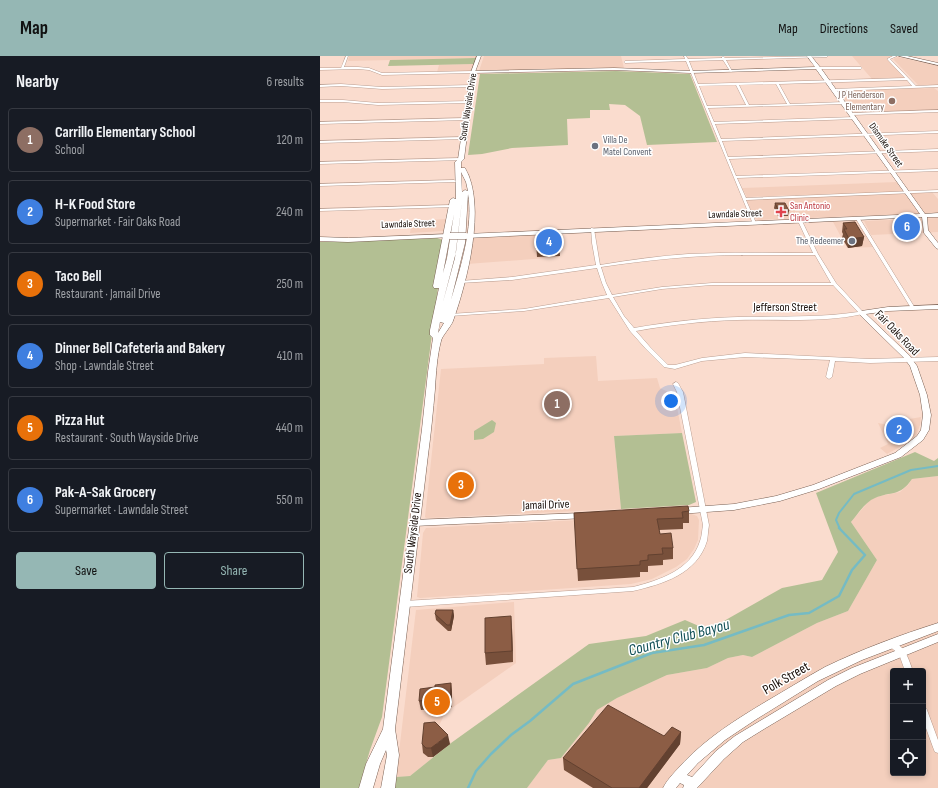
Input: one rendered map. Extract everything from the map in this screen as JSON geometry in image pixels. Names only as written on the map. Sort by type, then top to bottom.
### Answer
[{"type":"main road","name":"South Wayside Drive","points":[[388,788],[393,755],[389,729],[427,429],[432,372],[438,333],[458,260],[464,215],[465,192],[458,162],[461,159],[473,72],[479,56]]},
{"type":"main road","points":[[460,169],[468,175],[470,189],[471,203],[468,234],[460,282],[450,315],[438,333],[433,309],[449,235],[454,181],[460,169]]},
{"type":"main road","name":"South Wayside Drive","points":[[366,788],[373,764],[389,729]]},
{"type":"street","points":[[342,68],[347,56]]},
{"type":"street","name":"Dismuke Street","points":[[809,56],[854,116],[924,216],[926,231],[938,248]]},
{"type":"street","points":[[625,62],[686,58],[827,56]]},
{"type":"street","points":[[896,56],[888,59],[915,87]]},
{"type":"street","points":[[901,56],[938,64]]},
{"type":"street","points":[[686,58],[754,223]]},
{"type":"street","points":[[723,58],[731,71]]},
{"type":"street","points":[[320,69],[369,69],[382,74],[614,69],[691,72],[862,68]]},
{"type":"street","points":[[698,86],[908,79]]},
{"type":"street","points":[[777,83],[789,105]]},
{"type":"street","points":[[737,84],[748,106]]},
{"type":"street","points":[[320,86],[341,85],[382,88],[472,86]]},
{"type":"street","points":[[834,90],[937,87]]},
{"type":"street","points":[[320,101],[378,104],[469,102]]},
{"type":"street","points":[[707,108],[844,103]]},
{"type":"street","points":[[713,123],[938,111]]},
{"type":"street","points":[[320,123],[466,119]]},
{"type":"street","points":[[720,140],[938,132]]},
{"type":"street","points":[[320,142],[463,138]]},
{"type":"street","points":[[727,158],[938,150]]},
{"type":"street","points":[[320,163],[461,159]]},
{"type":"street","points":[[736,177],[938,170]]},
{"type":"street","points":[[320,185],[454,181]]},
{"type":"street","points":[[744,199],[938,191]]},
{"type":"street","points":[[320,210],[452,206]]},
{"type":"street","name":"Lawndale Street","points":[[320,239],[536,232],[938,215]]},
{"type":"street","points":[[858,219],[913,308]]},
{"type":"street","name":"Fair Oaks Road","points":[[704,510],[734,507],[793,495],[898,455],[912,446],[925,430],[928,421],[923,391],[910,360],[861,313],[834,284],[816,254],[800,221]]},
{"type":"street","points":[[592,229],[598,265],[609,296],[632,330],[666,366],[671,367],[702,360],[745,355],[870,362],[938,358]]},
{"type":"street","points":[[460,282],[525,277],[598,265],[695,255],[816,254]]},
{"type":"street","points":[[450,315],[524,310],[662,288],[712,284],[834,284]]},
{"type":"street","name":"Jefferson Street","points":[[632,330],[682,322],[707,320],[750,318],[832,318],[861,313],[938,307]]},
{"type":"street","points":[[829,377],[833,360]]},
{"type":"street","points":[[405,604],[633,589],[656,584],[681,571],[696,557],[702,547],[706,525],[680,392],[676,384]]},
{"type":"street","points":[[667,511],[704,510]]},
{"type":"street","name":"Jamail Drive","points":[[414,523],[591,515]]},
{"type":"street","name":"Polk Street","points":[[669,788],[702,751],[735,725],[820,675],[847,661],[938,627]]},
{"type":"street","points":[[679,776],[691,786],[720,755],[739,739],[832,683],[856,671],[938,638]]},
{"type":"street","points":[[892,644],[902,652],[908,668]]},
{"type":"street","points":[[926,718],[938,750]]},
{"type":"shaded area","points":[[349,56],[477,56],[476,58],[348,61]]},
{"type":"shaded area","points":[[484,56],[621,56],[624,68],[479,71]]},
{"type":"shaded area","points":[[852,56],[893,56],[887,59],[904,78],[872,79]]},
{"type":"shaded area","points":[[898,57],[938,66],[938,86],[918,85],[893,59]]},
{"type":"shaded area","points":[[474,64],[471,71],[437,72],[439,65]]},
{"type":"shaded area","name":"J P Henderson Elementary","points":[[934,88],[938,91],[938,110],[856,113],[837,91]]},
{"type":"shaded area","points":[[897,182],[905,194],[932,192],[938,199],[938,213],[758,220],[755,219],[747,201],[748,200],[796,197],[795,195],[747,197],[742,188]]},
{"type":"shaded area","points":[[938,218],[938,232],[871,235],[864,221]]},
{"type":"shaded area","points":[[447,219],[444,231],[410,233],[412,221]]},
{"type":"shaded area","points":[[856,221],[874,247],[847,248],[833,222]]},
{"type":"shaded area","points":[[559,233],[559,257],[467,264],[472,238]]},
{"type":"shaded area","points":[[596,356],[598,381],[657,378],[660,388],[666,391],[674,392],[682,433],[614,436],[621,509],[425,517],[441,369],[544,364],[544,358]]},
{"type":"shaded area","points":[[921,417],[917,434],[911,441],[887,454],[880,448],[888,444],[878,423],[888,425],[898,421]]},
{"type":"shaded area","points":[[938,476],[938,788],[698,788],[723,758],[702,746],[663,788],[527,788],[548,760],[561,758],[589,723],[597,710],[617,698],[667,675],[707,668],[728,658],[743,655],[752,657],[817,623],[848,611],[877,560],[851,522],[869,501],[875,497],[900,492],[912,479]]},
{"type":"shaded area","points":[[691,514],[697,516],[699,520],[698,540],[694,549],[687,559],[676,567],[652,579],[631,584],[417,597],[423,533],[426,528]]},
{"type":"shaded area","points":[[514,602],[516,663],[445,713],[438,728],[451,743],[410,776],[396,777],[416,610]]},
{"type":"green space","points":[[476,58],[474,64],[388,66],[390,60]]},
{"type":"green space","points":[[616,71],[690,74],[717,142],[647,145],[640,116],[625,105],[609,104],[610,110],[590,110],[590,118],[567,119],[568,145],[512,148],[482,154],[468,155],[480,74]]},
{"type":"green space","points":[[437,238],[443,240],[444,242],[382,717],[370,750],[359,788],[320,788],[320,242]]},
{"type":"green space","points":[[492,420],[496,423],[494,432],[483,439],[474,440],[474,431]]},
{"type":"green space","points":[[682,433],[696,502],[689,505],[621,509],[614,436]]},
{"type":"green space","points":[[915,452],[934,461],[938,458],[938,476],[912,479],[903,489],[871,500],[851,522],[877,560],[848,611],[817,623],[752,657],[743,655],[728,658],[707,668],[667,675],[617,698],[597,710],[589,723],[561,758],[548,760],[527,788],[395,788],[396,777],[410,776],[451,743],[589,644],[646,636],[685,620],[708,630],[782,588],[822,580],[838,552],[816,493]]},
{"type":"building","points":[[775,203],[785,203],[789,211],[779,212]]},
{"type":"building","points":[[855,222],[864,237],[849,239],[844,229],[847,229],[843,223]]},
{"type":"building","points":[[553,229],[554,240],[559,240],[559,249],[536,249],[536,241],[544,241],[543,230]]},
{"type":"building","points":[[901,418],[910,430],[900,432],[890,420]]},
{"type":"building","points":[[471,475],[471,483],[449,484],[450,476]]},
{"type":"building","points":[[688,506],[689,511],[682,512],[683,518],[657,519],[660,534],[671,533],[673,548],[662,548],[663,554],[648,555],[648,560],[640,561],[640,565],[577,569],[574,513]]},
{"type":"building","points":[[436,610],[453,610],[450,625],[447,625],[435,614]]},
{"type":"building","points":[[511,616],[512,651],[485,653],[485,618]]},
{"type":"building","points":[[451,683],[450,698],[419,701],[420,689]]},
{"type":"building","points":[[608,705],[664,736],[672,727],[681,732],[639,788],[612,788],[563,758]]},
{"type":"building","points":[[435,722],[448,735],[431,748],[426,748],[422,744],[424,723]]},
{"type":"waterway","points":[[840,529],[836,520],[839,513],[854,494],[911,470],[938,466]]},
{"type":"waterway","name":"Country Club Bayou","points":[[468,788],[476,771],[491,754],[511,735],[530,721],[573,684],[652,653],[704,645],[789,615],[809,613],[839,596],[852,570],[865,555],[839,528]]},
{"type":"place","name":"J P Henderson Elementary","points":[[892,101]]},
{"type":"place","name":"Villa De Matel Convent","points":[[595,146]]},
{"type":"place","name":"San Antonio Clinic","points":[[781,212]]},
{"type":"place","name":"Pak-A-Sak Grocery","points":[[907,227]]},
{"type":"place","name":"The Redeemer","points":[[852,241]]},
{"type":"place","name":"Dinner Bell Cafeteria and Bakery","points":[[549,242]]},
{"type":"place","name":"Carrillo Elementary School","points":[[557,404]]},
{"type":"place","name":"H-K Food Store","points":[[899,430]]},
{"type":"place","name":"Taco Bell","points":[[461,485]]},
{"type":"place","name":"Pizza Hut","points":[[437,702]]}]
